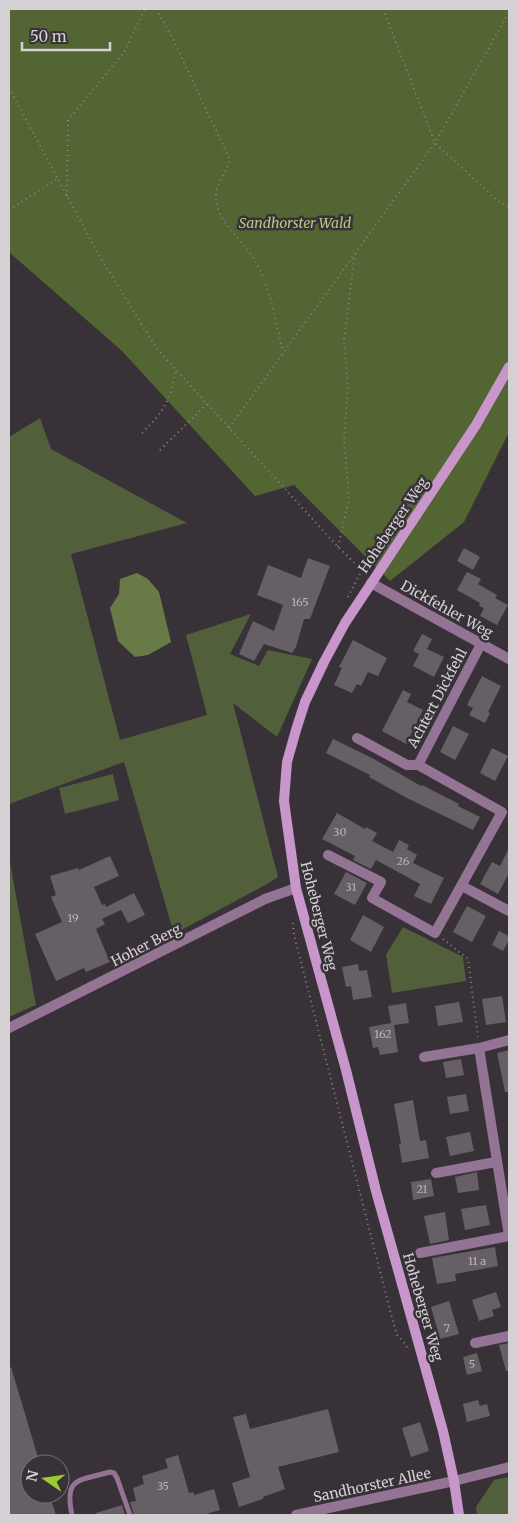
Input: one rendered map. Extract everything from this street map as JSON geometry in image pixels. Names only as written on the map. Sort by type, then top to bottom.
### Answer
[{"type":"street","name":"Hoheberger Weg","points":[[459,1515],[443,1431],[376,1191],[346,1070],[296,888],[284,801],[287,762],[308,696],[345,623],[476,425],[509,367]]},
{"type":"street","name":"Dickfehler Weg","points":[[371,583],[509,659]]},
{"type":"street","name":"Achtert Dickfehl","points":[[418,765],[481,644]]},
{"type":"street","name":"Achtert Dickfehl","points":[[357,738],[407,765],[418,765],[506,813],[435,933]]},
{"type":"street","points":[[328,855],[381,882],[372,898],[435,933]]},
{"type":"street","points":[[462,886],[509,911]]},
{"type":"street","name":"Hoher Berg","points":[[9,1028],[265,899],[296,888]]},
{"type":"street","points":[[424,1057],[479,1048],[509,1040]]},
{"type":"street","points":[[420,1253],[509,1236],[479,1048]]},
{"type":"street","points":[[436,1173],[496,1162]]},
{"type":"street","points":[[475,1344],[509,1336]]},
{"type":"street","name":"Sandhorster Allee","points":[[296,1515],[454,1481],[509,1467]]},
{"type":"lane","points":[[72,1515],[68,1499],[70,1490],[76,1482],[110,1472],[114,1473],[117,1478],[130,1515]]},
{"type":"path","points":[[67,198],[68,120],[125,51],[145,9]]},
{"type":"path","points":[[156,9],[172,37],[230,160],[228,168],[217,188],[218,210],[256,262],[266,288],[283,352]]},
{"type":"path","points":[[383,9],[435,143],[498,202],[509,207]]},
{"type":"path","points":[[229,428],[435,143],[509,12]]},
{"type":"path","points":[[9,88],[100,257],[157,348],[338,547],[362,570],[371,583]]},
{"type":"path","points":[[9,210],[57,179]]},
{"type":"path","points":[[338,547],[349,499],[344,440],[348,389],[344,340],[355,254]]},
{"type":"path","points":[[142,433],[160,415],[167,404],[176,369]]},
{"type":"path","points":[[160,450],[208,404]]},
{"type":"path","points":[[435,933],[468,959],[479,1048]]},
{"type":"shaded area","points":[[40,418],[51,449],[187,523],[71,554],[120,740],[207,715],[186,635],[251,614],[230,654],[259,666],[268,650],[312,659],[277,737],[233,703],[278,877],[174,934],[124,762],[9,804],[9,437]]},
{"type":"shaded area","points":[[137,573],[148,579],[159,592],[171,642],[148,655],[135,657],[118,641],[110,608],[119,594],[120,579]]},
{"type":"shaded area","points":[[113,774],[119,800],[65,814],[59,788]]},
{"type":"shaded area","points":[[9,857],[36,1005],[9,1017]]},
{"type":"shaded area","points":[[403,927],[463,957],[466,981],[392,993],[386,955]]},
{"type":"shaded area","points":[[509,1477],[509,1515],[477,1515],[476,1507],[494,1480]]},
{"type":"green space","name":"Sandhorster Wald","points":[[9,9],[509,9],[509,432],[464,522],[390,581],[294,485],[255,496],[122,351],[9,252]]},
{"type":"building","points":[[464,548],[480,557],[473,570],[457,561]]},
{"type":"building","points":[[308,558],[330,566],[310,619],[304,619],[296,647],[292,653],[264,644],[254,661],[239,654],[253,621],[274,631],[283,605],[257,595],[268,565],[301,578]]},
{"type":"building","points":[[467,572],[481,579],[478,584],[497,595],[495,598],[508,605],[497,625],[480,616],[484,608],[479,606],[480,603],[457,590]]},
{"type":"building","points":[[422,634],[432,639],[427,649],[444,657],[434,677],[413,666],[419,654],[413,651]]},
{"type":"building","points":[[353,640],[387,658],[378,676],[368,672],[361,686],[357,684],[352,693],[334,685],[342,668],[339,667]]},
{"type":"building","points":[[482,676],[501,686],[488,712],[490,713],[485,723],[469,715],[473,708],[467,705]]},
{"type":"building","points":[[403,690],[411,694],[407,702],[423,710],[406,744],[382,731]]},
{"type":"building","points":[[453,726],[469,734],[455,760],[440,752]]},
{"type":"building","points":[[333,739],[459,804],[458,806],[480,817],[473,830],[407,798],[369,777],[370,775],[326,753]]},
{"type":"building","points":[[492,748],[508,756],[495,781],[480,773]]},
{"type":"building","points":[[337,813],[365,829],[366,827],[377,833],[372,841],[393,852],[399,840],[409,845],[407,849],[417,855],[413,863],[444,878],[431,904],[414,896],[420,884],[376,860],[371,869],[353,860],[355,856],[322,839]]},
{"type":"building","points":[[509,848],[509,873],[498,894],[480,884],[492,862],[500,866]]},
{"type":"building","points":[[110,856],[119,876],[94,887],[102,905],[105,904],[106,907],[134,893],[145,915],[128,923],[121,910],[102,919],[105,924],[96,929],[110,962],[86,972],[84,968],[56,981],[35,934],[62,922],[51,897],[56,895],[50,876],[78,868],[79,870]]},
{"type":"building","points":[[346,872],[367,883],[355,905],[334,894]]},
{"type":"building","points":[[467,906],[486,916],[472,942],[453,932]]},
{"type":"building","points":[[363,915],[384,927],[371,952],[350,940]]},
{"type":"building","points":[[499,931],[509,936],[503,951],[492,945]]},
{"type":"building","points":[[358,964],[359,971],[367,970],[372,997],[353,1000],[351,986],[346,987],[342,967]]},
{"type":"building","points":[[502,996],[506,1022],[486,1025],[482,999]]},
{"type":"building","points":[[459,1002],[463,1022],[438,1026],[435,1006]]},
{"type":"building","points":[[406,1003],[409,1023],[394,1025],[398,1052],[380,1055],[378,1047],[373,1048],[369,1027],[391,1023],[388,1006]]},
{"type":"building","points":[[509,1050],[509,1092],[505,1092],[497,1053]]},
{"type":"building","points":[[461,1059],[464,1075],[446,1078],[443,1062]]},
{"type":"building","points":[[466,1094],[469,1111],[450,1114],[447,1097]]},
{"type":"building","points":[[413,1100],[420,1141],[426,1140],[429,1158],[402,1163],[399,1144],[401,1144],[394,1104]]},
{"type":"building","points":[[470,1132],[474,1151],[450,1156],[446,1137]]},
{"type":"building","points":[[477,1172],[479,1190],[458,1193],[455,1177]]},
{"type":"building","points":[[431,1179],[434,1196],[413,1200],[411,1182]]},
{"type":"building","points":[[486,1205],[490,1225],[465,1230],[461,1209]]},
{"type":"building","points":[[445,1212],[449,1240],[430,1244],[424,1216]]},
{"type":"building","points":[[495,1247],[498,1266],[455,1274],[456,1281],[437,1284],[432,1258]]},
{"type":"building","points":[[496,1292],[501,1307],[492,1310],[494,1316],[479,1321],[472,1300]]},
{"type":"building","points":[[449,1301],[459,1334],[440,1339],[431,1307]]},
{"type":"building","points":[[509,1343],[509,1371],[506,1371],[499,1345]]},
{"type":"building","points":[[477,1353],[482,1371],[467,1375],[463,1357]]},
{"type":"building","points":[[11,1367],[37,1454],[20,1454],[20,1504],[52,1504],[56,1515],[9,1515],[9,1368]]},
{"type":"building","points":[[478,1400],[480,1406],[487,1404],[490,1416],[467,1422],[463,1404]]},
{"type":"building","points":[[328,1409],[339,1452],[278,1467],[285,1489],[239,1507],[232,1483],[250,1477],[233,1417],[246,1414],[250,1429]]},
{"type":"building","points":[[420,1422],[429,1451],[411,1457],[402,1428]]},
{"type":"building","points":[[178,1455],[189,1493],[193,1492],[194,1495],[214,1489],[220,1510],[203,1515],[134,1515],[130,1502],[136,1501],[133,1488],[144,1484],[142,1476],[168,1468],[165,1459]]},
{"type":"building","points":[[122,1505],[125,1515],[96,1515],[96,1513]]}]
